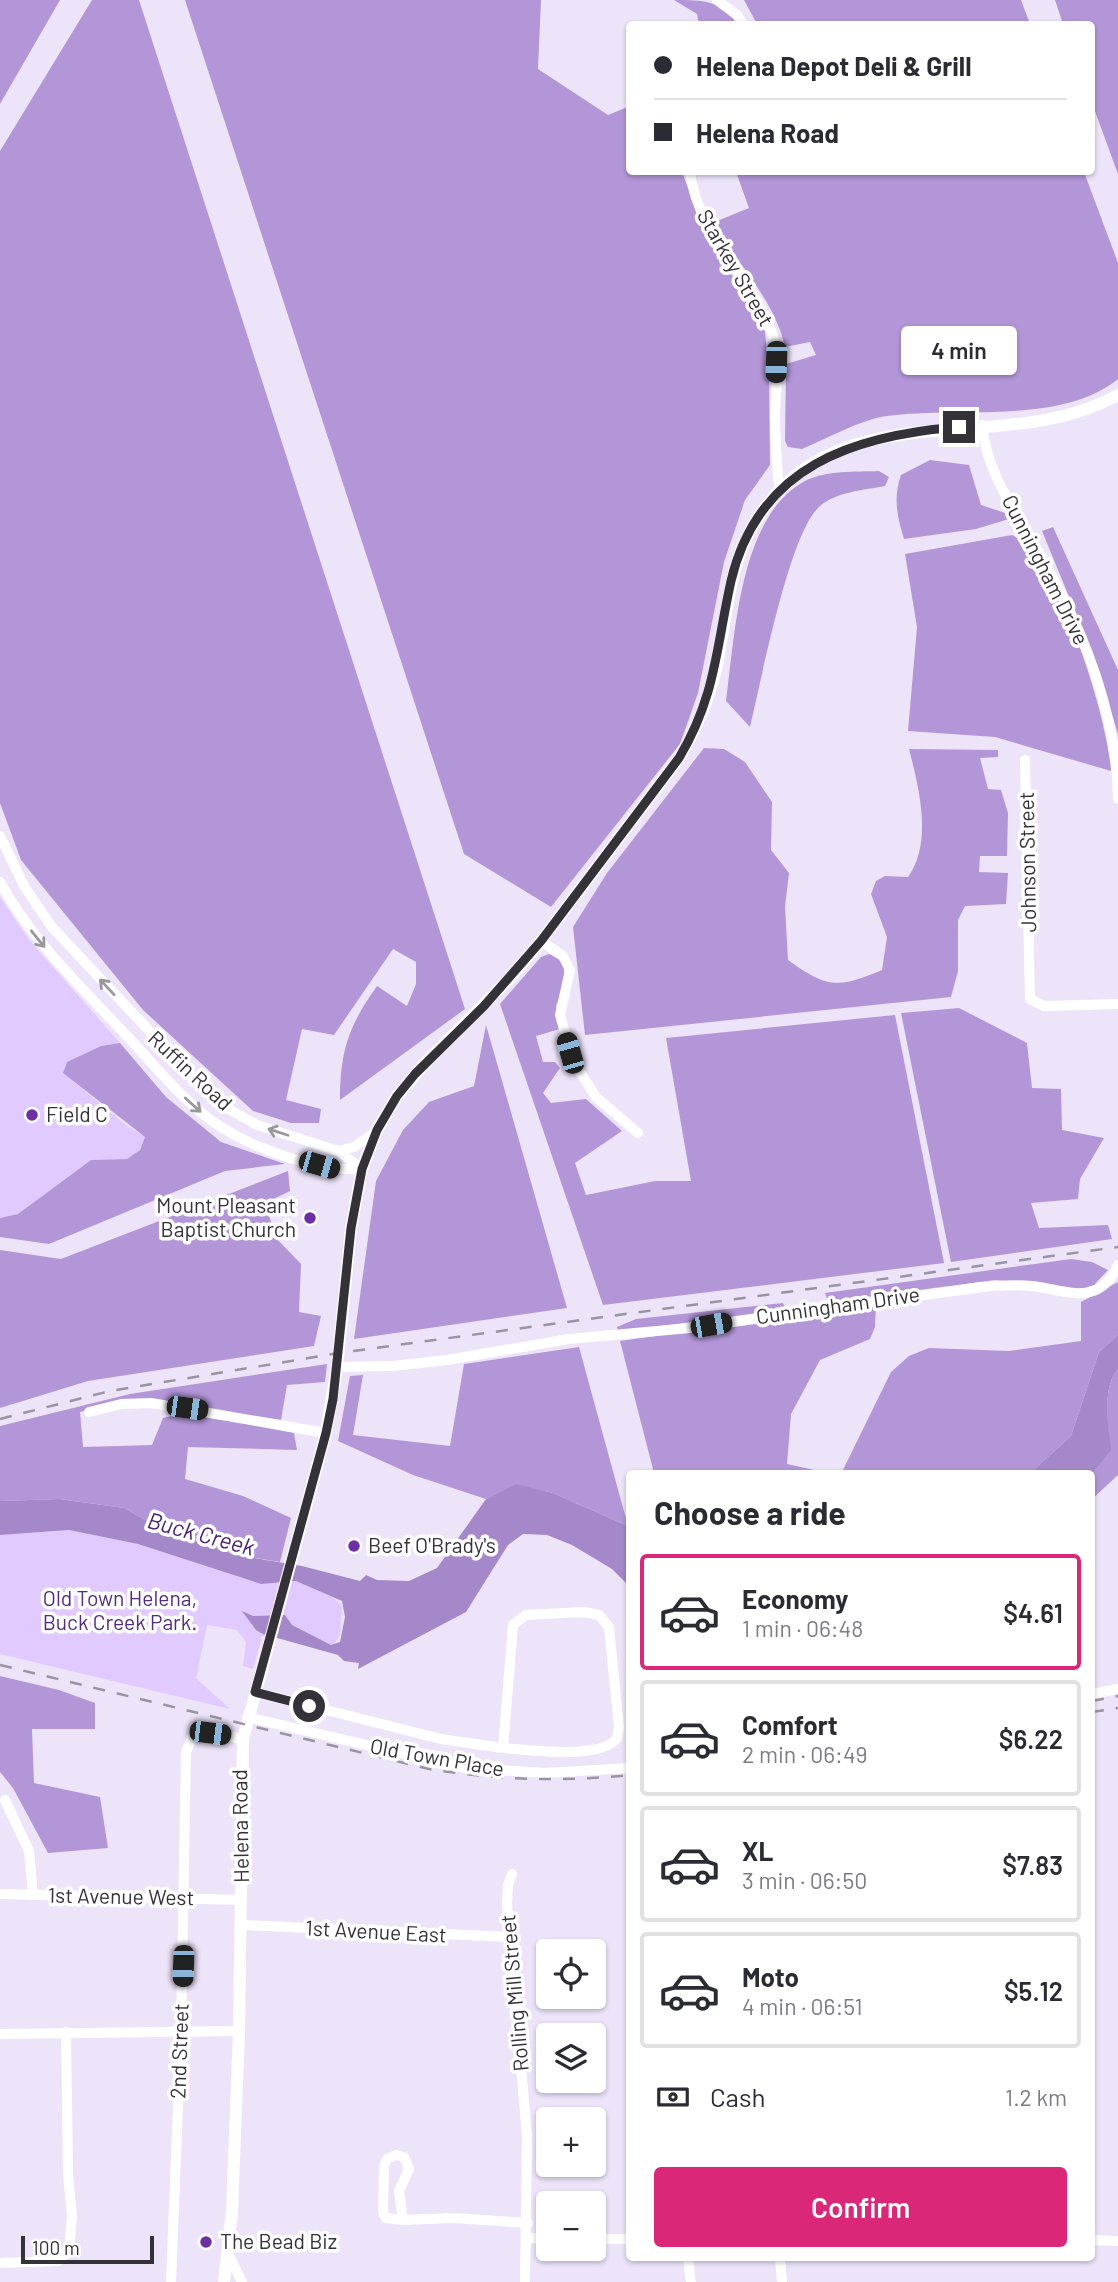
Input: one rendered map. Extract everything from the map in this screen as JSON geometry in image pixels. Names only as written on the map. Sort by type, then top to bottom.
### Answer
[{"type":"main road","name":"Helena Road","points":[[224,2282],[228,2253],[239,2031],[243,1739],[326,1433],[337,1367],[351,1228],[362,1169],[377,1130],[397,1096],[415,1074],[484,1006],[541,941],[656,792],[688,743],[711,688],[732,579],[741,550],[761,513],[781,490],[822,458],[859,443],[915,431],[1049,419],[1082,410],[1118,395]]},
{"type":"street","points":[[717,0],[741,21]]},
{"type":"street","name":"Starkey Street","points":[[691,175],[696,199],[713,239],[751,293],[772,333],[776,362],[778,478],[781,490]]},
{"type":"street","name":"Cunningham Drive","points":[[982,425],[988,459],[1062,595],[1087,651],[1109,720],[1118,799]]},
{"type":"street","name":"Johnson Street","points":[[1025,760],[1030,999],[1037,1005],[1072,1007],[1118,1004]]},
{"type":"street","name":"Ruffin Road","points":[[0,836],[24,886],[51,926],[199,1084],[227,1108],[257,1125],[338,1151],[362,1169]]},
{"type":"street","name":"Ruffin Road","points":[[0,882],[23,920],[52,955],[174,1087],[209,1119],[238,1136],[271,1150],[339,1170],[362,1169]]},
{"type":"street","points":[[541,941],[563,956],[570,970],[560,1015],[573,1061],[596,1097],[638,1133]]},
{"type":"street","points":[[338,1151],[354,1147],[377,1130]]},
{"type":"street","name":"Cunningham Drive","points":[[337,1367],[393,1366],[447,1360],[569,1339],[690,1328],[982,1287],[1026,1285],[1082,1294],[1097,1290],[1114,1274],[1118,1265]]},
{"type":"street","points":[[89,1412],[121,1404],[150,1403],[326,1433]]},
{"type":"street","points":[[255,1692],[441,1739],[503,1748],[592,1750],[609,1746],[617,1738],[619,1727],[610,1634],[607,1623],[599,1615],[533,1614],[521,1617],[513,1625],[503,1748]]},
{"type":"street","points":[[1095,1693],[1118,1689]]},
{"type":"street","name":"Old Town Place","points":[[247,1717],[464,1768],[545,1773],[626,1768]]},
{"type":"street","name":"2nd Street","points":[[171,2282],[181,2031],[186,1752],[192,1738],[210,1733],[243,1739]]},
{"type":"street","points":[[5,1800],[29,1851],[33,1895]]},
{"type":"street","name":"Rolling Mill Street","points":[[512,1874],[508,1893],[510,1937],[527,2136],[528,2238],[525,2282]]},
{"type":"street","name":"1st Avenue West","points":[[0,1894],[242,1900]]},
{"type":"street","name":"1st Avenue East","points":[[242,1925],[510,1937]]},
{"type":"street","points":[[0,2034],[239,2031]]},
{"type":"street","points":[[0,2263],[58,2260],[69,2251],[72,2216],[68,2174],[66,2032]]},
{"type":"street","points":[[403,2220],[400,2191],[409,2164],[396,2155],[385,2163],[383,2212],[390,2221],[453,2218],[528,2223]]},
{"type":"street","points":[[528,2238],[536,2238]]},
{"type":"street","points":[[606,2239],[626,2239]]},
{"type":"street","points":[[1095,2240],[1118,2241]]},
{"type":"street","points":[[228,2253],[242,2282]]},
{"type":"street","points":[[688,2261],[691,2282]]},
{"type":"street","points":[[780,2261],[782,2282]]},
{"type":"green space","points":[[0,897],[30,941],[120,1043],[101,1046],[67,1062],[63,1073],[127,1126],[145,1137],[140,1150],[127,1159],[91,1160],[18,1214],[0,1218]]},
{"type":"green space","name":"Old Town Helena, Buck Creek Park.","points":[[69,1530],[138,1544],[261,1584],[296,1581],[331,1596],[342,1605],[340,1635],[333,1646],[262,1636],[253,1669],[243,1666],[246,1642],[237,1630],[207,1625],[196,1678],[230,1709],[0,1654],[0,1535]]},
{"type":"shaded area","points":[[0,0],[60,0],[0,104]]},
{"type":"shaded area","points":[[92,0],[139,0],[465,1009],[340,1100],[344,1053],[353,1026],[367,1000],[377,986],[407,1006],[416,984],[416,962],[393,949],[334,1035],[302,1029],[286,1100],[321,1109],[319,1123],[291,1123],[253,1111],[143,1010],[21,860],[0,803],[0,151]]},
{"type":"shaded area","points":[[185,0],[541,0],[538,69],[608,115],[626,108],[626,175],[683,175],[708,240],[750,301],[765,332],[769,371],[770,465],[745,500],[724,562],[698,693],[680,744],[551,907],[464,854]]},
{"type":"shaded area","points":[[674,0],[710,3],[724,10],[735,21],[698,21],[697,14]]},
{"type":"shaded area","points":[[744,0],[1021,0],[1029,21],[755,21]]},
{"type":"shaded area","points":[[1055,0],[1118,0],[1118,174],[1095,111],[1095,21],[1062,21]]},
{"type":"shaded area","points":[[737,175],[1085,175],[1118,263],[1118,379],[1094,394],[1038,409],[887,416],[855,425],[802,449],[788,447],[785,441],[786,364],[816,355],[810,342],[785,347],[780,330],[764,298],[712,223],[749,208]]},
{"type":"shaded area","points":[[930,460],[969,465],[981,505],[1008,514],[1009,519],[976,529],[904,539],[897,507],[901,475]]},
{"type":"shaded area","points":[[879,471],[889,477],[885,486],[833,498],[819,507],[808,522],[797,546],[777,610],[750,727],[726,701],[744,580],[753,549],[766,521],[783,498],[813,477],[831,473]]},
{"type":"shaded area","points":[[1053,527],[1118,670],[1118,734],[1093,655],[1042,531]]},
{"type":"shaded area","points":[[1012,535],[1030,550],[1047,574],[1063,606],[1091,680],[1101,715],[1111,771],[995,737],[908,731],[917,627],[905,554]]},
{"type":"shaded area","points":[[704,748],[724,749],[745,762],[772,802],[771,850],[789,873],[785,907],[788,960],[813,976],[833,983],[843,983],[882,970],[887,937],[871,894],[876,881],[885,876],[908,877],[920,848],[922,814],[909,749],[998,750],[998,757],[980,758],[988,789],[1001,790],[1008,813],[1007,856],[980,856],[979,872],[1008,873],[1006,904],[965,906],[958,920],[958,971],[951,997],[585,1035],[573,927],[607,873]]},
{"type":"shaded area","points":[[549,954],[564,962],[564,987],[556,1006],[560,1029],[536,1036],[543,1062],[555,1062],[560,1068],[543,1093],[551,1103],[586,1099],[622,1131],[575,1163],[586,1195],[655,1181],[691,1181],[666,1038],[895,1015],[944,1263],[603,1305],[500,1004],[541,957]]},
{"type":"shaded area","points":[[959,1008],[1027,1043],[1032,1088],[1061,1089],[1062,1130],[1104,1138],[1080,1179],[1078,1199],[1031,1203],[1039,1228],[1108,1225],[1112,1239],[951,1262],[901,1013]]},
{"type":"shaded area","points":[[486,1025],[567,1308],[354,1339],[376,1181],[403,1130],[429,1102],[474,1086]]},
{"type":"shaded area","points":[[120,1043],[166,1097],[221,1142],[285,1164],[225,1171],[49,1244],[0,1237],[0,1218],[18,1214],[91,1160],[127,1159],[140,1150],[145,1137],[63,1073],[67,1062],[101,1046]]},
{"type":"shaded area","points":[[288,1171],[290,1191],[265,1203],[276,1238],[301,1264],[299,1312],[321,1316],[314,1346],[88,1381],[0,1408],[0,1250],[61,1259]]},
{"type":"shaded area","points":[[1071,1259],[1092,1262],[1108,1270],[1094,1285],[1078,1290],[995,1280],[828,1302],[825,1293]]},
{"type":"shaded area","points":[[1118,1282],[1118,1335],[1099,1352],[1071,1436],[1033,1470],[843,1470],[891,1372],[909,1356],[929,1348],[1009,1351],[1081,1341],[1081,1302]]},
{"type":"shaded area","points":[[783,1303],[786,1309],[618,1332],[617,1327],[636,1319]]},
{"type":"shaded area","points":[[876,1305],[875,1327],[870,1339],[820,1360],[791,1414],[787,1464],[814,1470],[653,1470],[620,1341]]},
{"type":"shaded area","points":[[1118,1335],[1118,1369],[1109,1386],[1108,1397],[1111,1450],[1095,1470],[1033,1470],[1071,1436],[1099,1352]]},
{"type":"shaded area","points":[[579,1347],[626,1525],[553,1493],[516,1485],[486,1499],[413,1475],[338,1441],[350,1376],[363,1375],[353,1435],[450,1446],[464,1364]]},
{"type":"shaded area","points":[[327,1364],[325,1382],[287,1385],[281,1420],[130,1399],[80,1412],[83,1447],[152,1445],[163,1418],[188,1412],[294,1433],[297,1450],[188,1447],[185,1479],[243,1496],[291,1518],[280,1562],[236,1555],[168,1532],[124,1508],[59,1499],[0,1501],[0,1426],[130,1394]]},
{"type":"shaded area","points":[[1118,1369],[1118,1475],[1095,1496],[1095,1470],[1110,1450],[1108,1397]]},
{"type":"shaded area","points":[[516,1484],[553,1493],[626,1525],[626,1583],[612,1569],[572,1545],[547,1535],[523,1534],[508,1545],[466,1612],[358,1669],[359,1663],[344,1661],[338,1655],[263,1634],[256,1630],[242,1611],[253,1616],[285,1615],[292,1625],[331,1645],[340,1642],[345,1617],[342,1601],[296,1581],[261,1584],[138,1544],[69,1530],[0,1535],[0,1501],[59,1499],[124,1508],[168,1532],[236,1555],[302,1566],[360,1581],[366,1575],[377,1580],[409,1581],[437,1568],[486,1499]]},
{"type":"shaded area","points":[[0,1676],[59,1690],[95,1703],[95,1729],[32,1729],[34,1783],[100,1797],[108,1848],[48,1853],[13,1788],[0,1772]]},
{"type":"railway","points":[[0,1419],[110,1391],[339,1353],[1118,1247]]},
{"type":"railway","points":[[0,1665],[429,1769],[530,1779],[626,1775]]},
{"type":"railway","points":[[1095,1700],[1118,1696]]},
{"type":"railway","points":[[1095,1712],[1118,1708]]},
{"type":"place","name":"Field C","points":[[32,1115]]},
{"type":"place","name":"Mount Pleasant Baptist Church","points":[[310,1218]]},
{"type":"place","name":"Beef O'Brady's","points":[[354,1546]]},
{"type":"place","name":"The Bead Biz","points":[[206,2242]]},
{"type":"route","points":[[309,1706],[255,1692],[326,1433],[339,1353],[351,1228],[362,1169],[377,1130],[397,1096],[415,1074],[484,1006],[541,941],[656,792],[679,758],[702,714],[711,688],[732,579],[741,550],[761,513],[793,478],[822,458],[841,449],[895,434],[959,427]]},
{"type":"water label","name":"Buck Creek","points":[[201,1534]]}]
